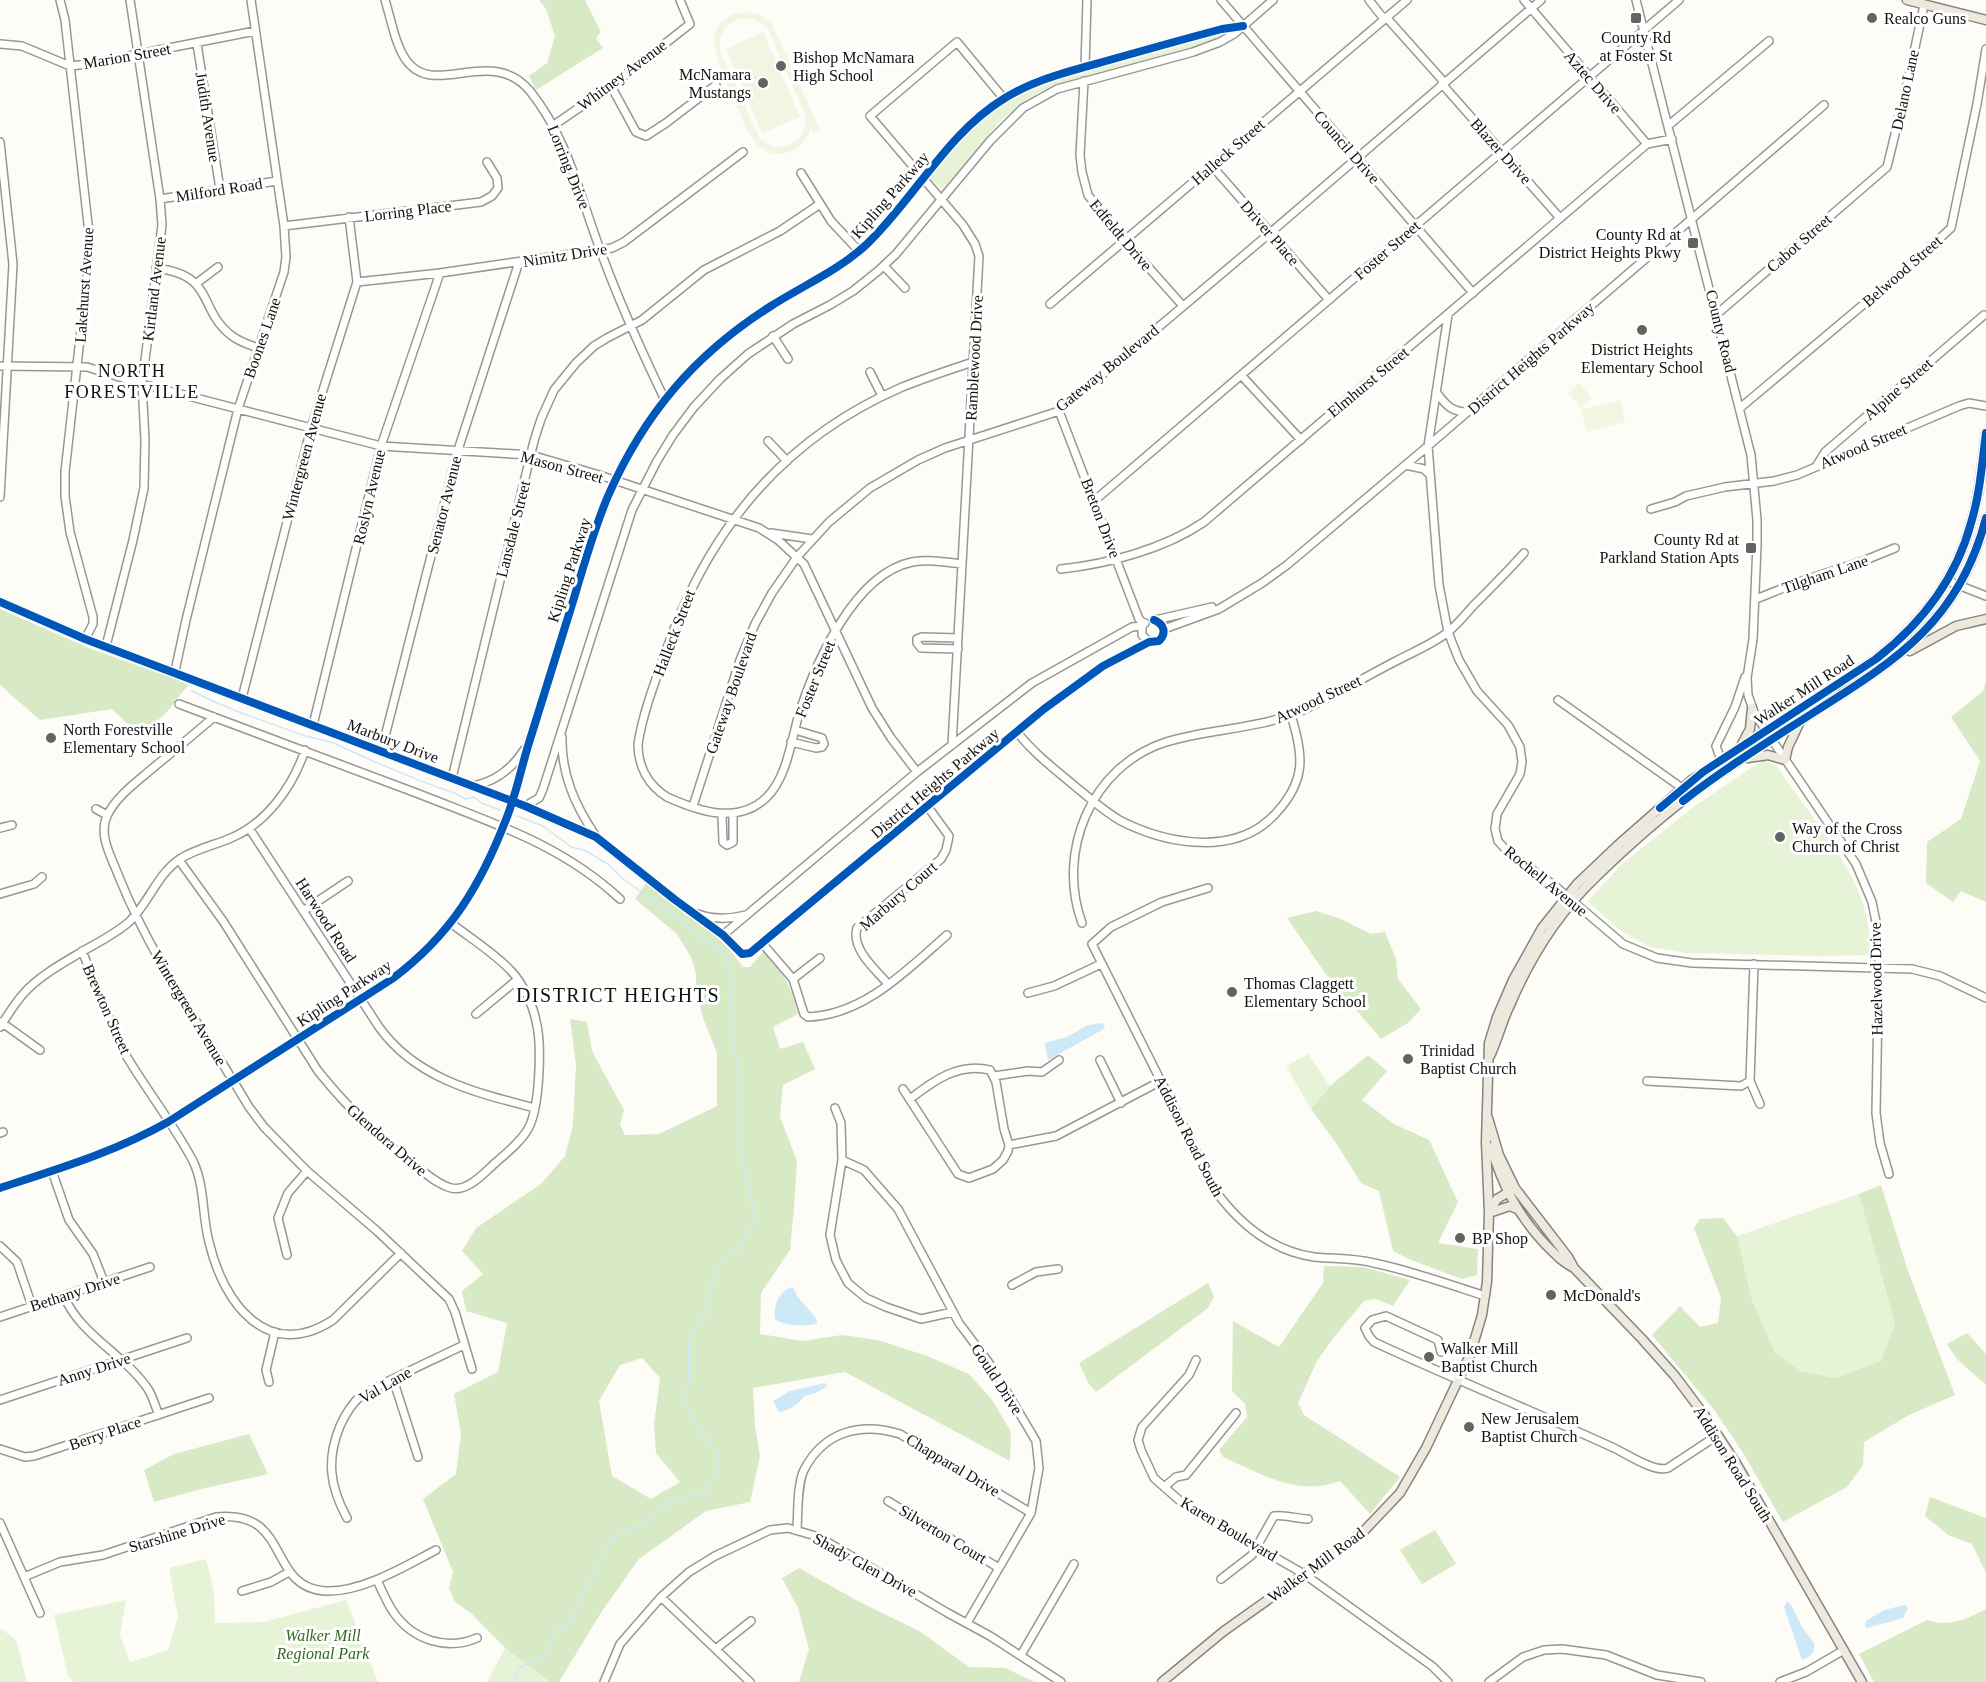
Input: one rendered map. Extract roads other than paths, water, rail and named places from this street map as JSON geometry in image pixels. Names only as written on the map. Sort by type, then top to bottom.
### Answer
[{"type":"main road","points":[[1907,0],[1986,20]]},
{"type":"main road","name":"Walker Mill Road","points":[[1162,1682],[1224,1631],[1362,1533],[1400,1493],[1426,1448],[1476,1340],[1485,1296],[1489,1213],[1486,1119],[1489,1043],[1513,980],[1542,928],[1618,845],[1682,788],[1887,651],[1918,621],[1948,581],[1972,523],[1986,433]]},
{"type":"main road","name":"Walker Mill Road","points":[[1570,899],[1672,809],[1743,759],[1882,669],[1911,646],[1927,629],[1959,586],[1978,544],[1986,518]]},
{"type":"main road","points":[[1882,669],[1947,630],[1986,619]]},
{"type":"main road","points":[[1739,748],[1750,729],[1752,708]]},
{"type":"main road","points":[[1743,759],[1768,755],[1785,760],[1795,730],[1801,721]]},
{"type":"main road","name":"Addison Road South","points":[[1486,1119],[1494,1158],[1518,1210],[1531,1229],[1557,1256],[1574,1268]]},
{"type":"main road","points":[[1489,1213],[1497,1199],[1511,1191]]},
{"type":"main road","name":"Addison Road South","points":[[1511,1191],[1568,1257],[1574,1268],[1675,1376],[1718,1435],[1862,1682]]},
{"type":"main road","points":[[1489,1213],[1510,1206],[1518,1210]]},
{"type":"street","name":"Lakehurst Avenue","points":[[60,0],[64,13],[89,233],[88,267],[64,496],[70,532],[93,618],[93,624],[86,639]]},
{"type":"street","name":"Kirtland Avenue","points":[[106,646],[144,488],[145,440],[142,384],[161,232],[160,199],[130,0]]},
{"type":"street","name":"Boones Lane","points":[[175,671],[238,409],[286,261],[284,226],[250,0]]},
{"type":"street","name":"Lorring Drive","points":[[385,0],[407,62],[428,75],[440,76],[481,70],[507,74],[527,88],[554,125],[630,327],[664,398]]},
{"type":"street","name":"Whitney Avenue","points":[[554,125],[611,86],[690,24],[680,0]]},
{"type":"street","points":[[1085,67],[1087,0]]},
{"type":"street","name":"Council Drive","points":[[1221,0],[1473,293]]},
{"type":"street","points":[[525,806],[534,802],[540,795],[623,536],[642,490],[673,435],[694,406],[748,354],[773,336],[838,300],[884,266],[990,141],[1016,114],[1044,95],[1084,81],[1214,45],[1226,39],[1273,0]]},
{"type":"street","name":"Blazer Drive","points":[[1369,0],[1560,218]]},
{"type":"street","name":"Halleck Street","points":[[1050,304],[1407,0]]},
{"type":"street","name":"Aztec Drive","points":[[1524,0],[1647,144]]},
{"type":"street","name":"Gateway Boulevard","points":[[693,806],[747,642],[772,593],[797,557],[844,508],[885,479],[932,454],[1059,411],[1541,0]]},
{"type":"street","name":"County Road","points":[[1636,0],[1751,455],[1757,520],[1756,599],[1747,687],[1752,708],[1772,740]]},
{"type":"street","name":"Foster Street","points":[[1094,501],[1680,0]]},
{"type":"street","name":"Delano Lane","points":[[1882,172],[1890,160],[1924,5]]},
{"type":"street","name":"Kipling Parkway","points":[[0,1188],[120,1147],[168,1122],[362,999],[415,961],[451,924],[479,881],[503,826],[594,532],[615,481],[639,435],[664,398],[703,357],[728,335],[772,305],[820,279],[859,251],[888,221],[964,131],[1004,99],[1034,83],[1085,67],[1222,29],[1243,26]]},
{"type":"street","name":"Marion Street","points":[[0,44],[22,46],[70,66],[197,44],[255,31]]},
{"type":"street","points":[[1668,124],[1769,41]]},
{"type":"street","name":"Ramblewood Drive","points":[[952,745],[980,256],[972,237],[870,116],[957,42],[1004,99]]},
{"type":"street","name":"Judith Avenue","points":[[197,44],[220,189]]},
{"type":"street","name":"Belwood Street","points":[[1740,408],[1939,240],[1953,224],[1986,49]]},
{"type":"street","name":"Edfeldt Drive","points":[[1084,81],[1080,155],[1082,172],[1090,198],[1183,306]]},
{"type":"street","points":[[611,86],[636,132],[646,136],[716,85]]},
{"type":"street","name":"District Heights Parkway","points":[[1164,629],[1219,609],[1287,565],[1824,105]]},
{"type":"street","points":[[1647,144],[1672,139]]},
{"type":"street","points":[[0,142],[13,264],[4,366],[0,497]]},
{"type":"street","name":"Elmhurst Street","points":[[1061,569],[1089,566],[1116,559],[1167,542],[1204,522],[1647,144]]},
{"type":"street","name":"Nimitz Drive","points":[[357,282],[600,251],[617,246],[743,152]]},
{"type":"street","name":"Lorring Place","points":[[284,226],[487,200],[496,192],[498,184],[487,162]]},
{"type":"street","name":"Driver Place","points":[[1212,166],[1329,300]]},
{"type":"street","name":"Cabot Street","points":[[1717,314],[1882,172]]},
{"type":"street","points":[[801,173],[831,221],[859,251]]},
{"type":"street","name":"Milford Road","points":[[160,199],[277,181]]},
{"type":"street","name":"Lansdale Street","points":[[452,778],[531,455],[541,419],[554,390],[594,346],[642,320],[704,270],[792,224],[820,204]]},
{"type":"street","name":"Wintergreen Avenue","points":[[242,698],[310,428],[357,282],[349,217]]},
{"type":"street","name":"Senator Avenue","points":[[381,752],[458,450],[519,262]]},
{"type":"street","points":[[884,266],[904,288]]},
{"type":"street","points":[[197,283],[218,267]]},
{"type":"street","points":[[156,268],[183,274],[197,283],[226,330],[234,338],[258,348]]},
{"type":"street","name":"Roslyn Avenue","points":[[313,724],[381,446],[440,273]]},
{"type":"street","name":"Rochell Avenue","points":[[1448,315],[1428,446],[1440,598],[1448,632],[1459,660],[1473,685],[1508,725],[1520,747],[1522,762],[1520,774],[1497,814],[1495,829],[1498,841],[1508,852],[1570,899],[1617,939],[1646,955],[1679,962],[1878,967],[1927,972],[1986,998]]},
{"type":"street","name":"Alpine Street","points":[[1816,466],[1825,452],[1984,315]]},
{"type":"street","points":[[773,336],[788,359]]},
{"type":"street","name":"Halleck Street","points":[[693,806],[667,797],[651,783],[641,764],[638,744],[642,724],[678,615],[701,568],[734,518],[761,486],[787,461],[834,424],[882,396],[973,362]]},
{"type":"street","name":"Mason Street","points":[[4,366],[77,366],[94,369],[142,384],[381,446],[531,455],[734,518],[769,533],[797,557],[806,568],[880,722],[917,772]]},
{"type":"street","points":[[870,372],[882,396]]},
{"type":"street","points":[[1241,375],[1301,440]]},
{"type":"street","points":[[1436,392],[1449,407],[1457,412],[1468,412]]},
{"type":"street","name":"Atwood Street","points":[[1651,509],[1686,496],[1797,474],[1969,403],[1986,406]]},
{"type":"street","name":"Breton Drive","points":[[1059,411],[1143,625]]},
{"type":"street","points":[[768,441],[787,461]]},
{"type":"street","points":[[1406,465],[1424,469],[1429,474]]},
{"type":"street","points":[[769,533],[812,539]]},
{"type":"street","name":"Tilgham Lane","points":[[1756,599],[1895,548]]},
{"type":"street","name":"Atwood Street","points":[[1082,923],[1074,897],[1073,858],[1078,833],[1092,800],[1114,774],[1157,745],[1252,726],[1291,715],[1324,699],[1448,632],[1524,553]]},
{"type":"street","name":"Foster Street","points":[[693,806],[722,814],[733,814],[755,806],[770,793],[778,780],[812,676],[836,631],[859,598],[881,578],[896,568],[924,560],[962,564]]},
{"type":"street","points":[[1948,581],[1986,596]]},
{"type":"street","name":"District Heights Parkway","points":[[1154,620],[1232,601]]},
{"type":"street","name":"Marbury Drive","points":[[0,602],[86,639],[511,800],[596,837],[723,935],[738,951],[746,955]]},
{"type":"street","points":[[1154,620],[1164,629],[1163,635],[1159,641],[1149,642],[1142,635],[1143,625],[1154,620]]},
{"type":"street","name":"District Heights Parkway","points":[[723,935],[917,772],[1044,675],[1132,627],[1143,625]]},
{"type":"street","points":[[958,638],[922,637],[917,639],[916,643],[921,648],[958,649]]},
{"type":"street","name":"District Heights Parkway","points":[[746,955],[1081,681],[1149,642]]},
{"type":"street","name":"County Road","points":[[1721,760],[1716,746],[1735,707],[1748,668]]},
{"type":"street","points":[[1558,700],[1682,788]]},
{"type":"street","points":[[179,704],[503,826],[570,860],[620,899]]},
{"type":"street","points":[[1017,732],[1036,754],[1121,821],[1178,840],[1216,842],[1248,835],[1272,818],[1286,801],[1295,785],[1302,756],[1291,715]]},
{"type":"street","points":[[96,808],[107,815],[114,804],[134,785],[213,717]]},
{"type":"street","points":[[562,730],[562,754],[567,782],[576,804],[596,837]]},
{"type":"street","points":[[791,742],[816,748],[824,744],[822,738],[795,730]]},
{"type":"street","name":"Hazelwood Drive","points":[[1772,740],[1860,872],[1874,912],[1878,942],[1876,1113],[1880,1143],[1889,1174]]},
{"type":"street","points":[[473,786],[488,782],[507,771],[529,743]]},
{"type":"street","points":[[40,1050],[1,1024],[24,993],[82,951],[116,932],[136,915],[163,875],[179,860],[249,828],[283,795],[299,768],[305,750]]},
{"type":"street","name":"Marbury Court","points":[[888,984],[860,950],[855,935],[857,928],[942,858],[949,836],[928,807]]},
{"type":"street","points":[[722,814],[723,843],[727,845],[733,842],[733,814]]},
{"type":"street","name":"Wintergreen Avenue","points":[[107,815],[104,826],[105,842],[136,915],[164,971],[233,1080],[264,1127],[307,1171],[401,1253],[449,1299],[472,1369]]},
{"type":"street","points":[[0,828],[12,825]]},
{"type":"street","name":"Harwood Road","points":[[249,828],[388,1041],[412,1061],[436,1075],[471,1090],[535,1108]]},
{"type":"street","name":"Glendora Drive","points":[[179,860],[223,921],[318,1071],[362,1121],[407,1160],[448,1187],[459,1189],[490,1167],[522,1137],[531,1122],[535,1108],[538,1031],[531,1005],[509,969],[451,924]]},
{"type":"street","points":[[0,894],[34,884],[42,877]]},
{"type":"street","name":"Harwood Road","points":[[303,911],[348,881]]},
{"type":"street","name":"Addison Road South","points":[[1208,888],[1162,902],[1111,927],[1092,944],[1212,1185],[1232,1212],[1264,1238],[1298,1253],[1314,1257],[1371,1262],[1412,1272],[1485,1296]]},
{"type":"street","name":"Marbury Drive","points":[[684,906],[701,915],[714,918],[749,914]]},
{"type":"street","points":[[762,943],[793,979],[804,1014],[808,1017],[861,1004],[947,935]]},
{"type":"street","name":"Brewton Street","points":[[82,951],[120,1043],[195,1168],[209,1245],[230,1293],[245,1316],[256,1324],[275,1332],[288,1334],[303,1332],[331,1322],[401,1253]]},
{"type":"street","points":[[793,979],[820,958]]},
{"type":"street","points":[[1028,993],[1054,986],[1101,964]]},
{"type":"street","points":[[1754,964],[1750,1081],[1760,1104]]},
{"type":"street","points":[[476,1014],[517,980]]},
{"type":"street","points":[[994,1076],[1028,1071],[1042,1072],[1059,1060]]},
{"type":"street","points":[[1100,1060],[1120,1103]]},
{"type":"street","points":[[903,1089],[956,1172],[961,1176],[969,1178],[993,1169],[1004,1160],[1009,1145],[994,1076],[990,1070],[952,1072],[910,1099]]},
{"type":"street","points":[[1009,1145],[1056,1136],[1161,1081]]},
{"type":"street","points":[[1647,1081],[1741,1086],[1750,1081]]},
{"type":"street","points":[[835,1108],[841,1123],[842,1160],[830,1235],[836,1260],[848,1282],[866,1298],[886,1308],[921,1319],[953,1312]]},
{"type":"street","name":"Gould Drive","points":[[842,1160],[864,1170],[898,1209],[959,1323],[992,1367],[1036,1441],[1039,1468],[1031,1513],[967,1623]]},
{"type":"street","points":[[52,1171],[69,1220],[93,1254],[104,1282]]},
{"type":"street","points":[[287,1255],[278,1218],[288,1193],[307,1171]]},
{"type":"street","points":[[0,1246],[17,1262],[32,1306]]},
{"type":"street","name":"Bethany Drive","points":[[0,1317],[150,1267]]},
{"type":"street","points":[[1012,1286],[1036,1272],[1058,1269]]},
{"type":"street","points":[[64,1296],[76,1318],[147,1388],[159,1415]]},
{"type":"street","points":[[1441,1352],[1438,1340],[1386,1316],[1372,1320],[1365,1328],[1374,1342],[1659,1469],[1668,1468],[1718,1435]]},
{"type":"street","points":[[269,1382],[266,1370],[275,1332]]},
{"type":"street","name":"Anny Drive","points":[[0,1400],[187,1338]]},
{"type":"street","name":"Val Lane","points":[[347,1518],[337,1500],[331,1478],[330,1461],[341,1423],[354,1403],[369,1391],[464,1345]]},
{"type":"street","name":"Karen Boulevard","points":[[1197,1360],[1189,1375],[1139,1434],[1141,1450],[1154,1478],[1187,1507],[1304,1574],[1432,1666],[1448,1682]]},
{"type":"street","points":[[393,1379],[418,1457]]},
{"type":"street","name":"Berry Place","points":[[0,1449],[25,1457],[34,1456],[209,1398]]},
{"type":"street","points":[[1164,1487],[1170,1480],[1186,1475],[1236,1413]]},
{"type":"street","name":"Chapparal Drive","points":[[797,1530],[803,1471],[816,1452],[838,1434],[868,1428],[884,1429],[900,1434],[1031,1513]]},
{"type":"street","name":"Silverton Court","points":[[888,1501],[999,1568]]},
{"type":"street","points":[[1221,1580],[1248,1560],[1273,1517],[1276,1515],[1308,1519]]},
{"type":"street","name":"Starshine Drive","points":[[24,1577],[60,1562],[103,1555],[216,1518],[230,1516],[247,1519],[263,1528],[274,1542],[289,1572]]},
{"type":"street","points":[[0,1523],[40,1614]]},
{"type":"street","name":"Shady Glen Drive","points":[[604,1682],[620,1644],[661,1597],[689,1572],[715,1556],[770,1530],[788,1528],[819,1536],[1021,1655],[1061,1682]]},
{"type":"street","points":[[242,1591],[271,1582],[289,1572],[309,1587],[325,1591],[377,1580],[436,1550]]},
{"type":"street","points":[[1021,1655],[1074,1564]]},
{"type":"street","points":[[377,1580],[395,1615],[418,1635],[443,1643],[462,1643],[477,1638]]},
{"type":"street","points":[[661,1597],[750,1682]]},
{"type":"street","points":[[717,1648],[751,1621]]},
{"type":"street","points":[[1489,1682],[1523,1657],[1544,1650],[1563,1649],[1606,1655],[1657,1675],[1701,1682]]},
{"type":"street","points":[[1779,1682],[1806,1672],[1844,1650]]},
{"type":"water","points":[[1103,1023],[1105,1027],[1102,1030],[1048,1060],[1045,1043],[1067,1037],[1088,1025]]},
{"type":"water","points":[[793,1287],[797,1296],[816,1318],[817,1324],[790,1325],[775,1319],[778,1299],[784,1291]]},
{"type":"water","points":[[825,1383],[827,1386],[816,1393],[804,1396],[797,1404],[786,1410],[779,1412],[773,1401],[790,1391]]},
{"type":"water","points":[[1787,1601],[1814,1643],[1814,1651],[1802,1660],[1784,1607]]},
{"type":"water","points":[[1905,1605],[1908,1608],[1903,1618],[1867,1628],[1865,1625],[1866,1621],[1884,1610]]},
{"type":"waterway","points":[[192,691],[261,720],[334,743],[465,799],[474,797],[481,803],[500,810]]},
{"type":"waterway","points":[[515,1682],[518,1668],[545,1655],[555,1632],[571,1623],[574,1612],[612,1539],[645,1523],[669,1502],[706,1492],[718,1471],[718,1452],[699,1431],[683,1395],[689,1382],[688,1340],[706,1312],[716,1265],[739,1249],[755,1222],[749,1187],[737,1142],[740,1109],[739,1074],[730,1026],[730,969],[721,950],[697,935],[622,878],[608,864],[584,850],[571,847],[543,826],[517,816]]},
{"type":"place","name":"County Rd at Foster St","points":[[1636,18]]},
{"type":"place","name":"Realco Guns","points":[[1872,18]]},
{"type":"place","name":"Bishop McNamara High School","points":[[781,66]]},
{"type":"place","name":"McNamara Mustangs","points":[[763,83]]},
{"type":"place","name":"County Rd at District Heights Pkwy","points":[[1693,243]]},
{"type":"place","name":"District Heights Elementary School","points":[[1642,330]]},
{"type":"place","name":"County Rd at Parkland Station Apts","points":[[1751,548]]},
{"type":"place","name":"North Forestville Elementary School","points":[[51,738]]},
{"type":"place","name":"Way of the Cross Church of Christ","points":[[1780,837]]},
{"type":"place","name":"Thomas Claggett Elementary School","points":[[1232,992]]},
{"type":"place","name":"Trinidad Baptist Church","points":[[1408,1059]]},
{"type":"place","name":"BP Shop","points":[[1460,1238]]},
{"type":"place","name":"McDonald's","points":[[1551,1295]]},
{"type":"place","name":"Walker Mill Baptist Church","points":[[1429,1357]]},
{"type":"place","name":"New Jerusalem Baptist Church","points":[[1469,1427]]},
{"type":"district","name":"NORTH FORESTVILLE","points":[[132,382]]},
{"type":"district","name":"DISTRICT HEIGHTS","points":[[618,995]]},
{"type":"park label","name":"Walker Mill Regional Park","points":[[323,1644]]}]
